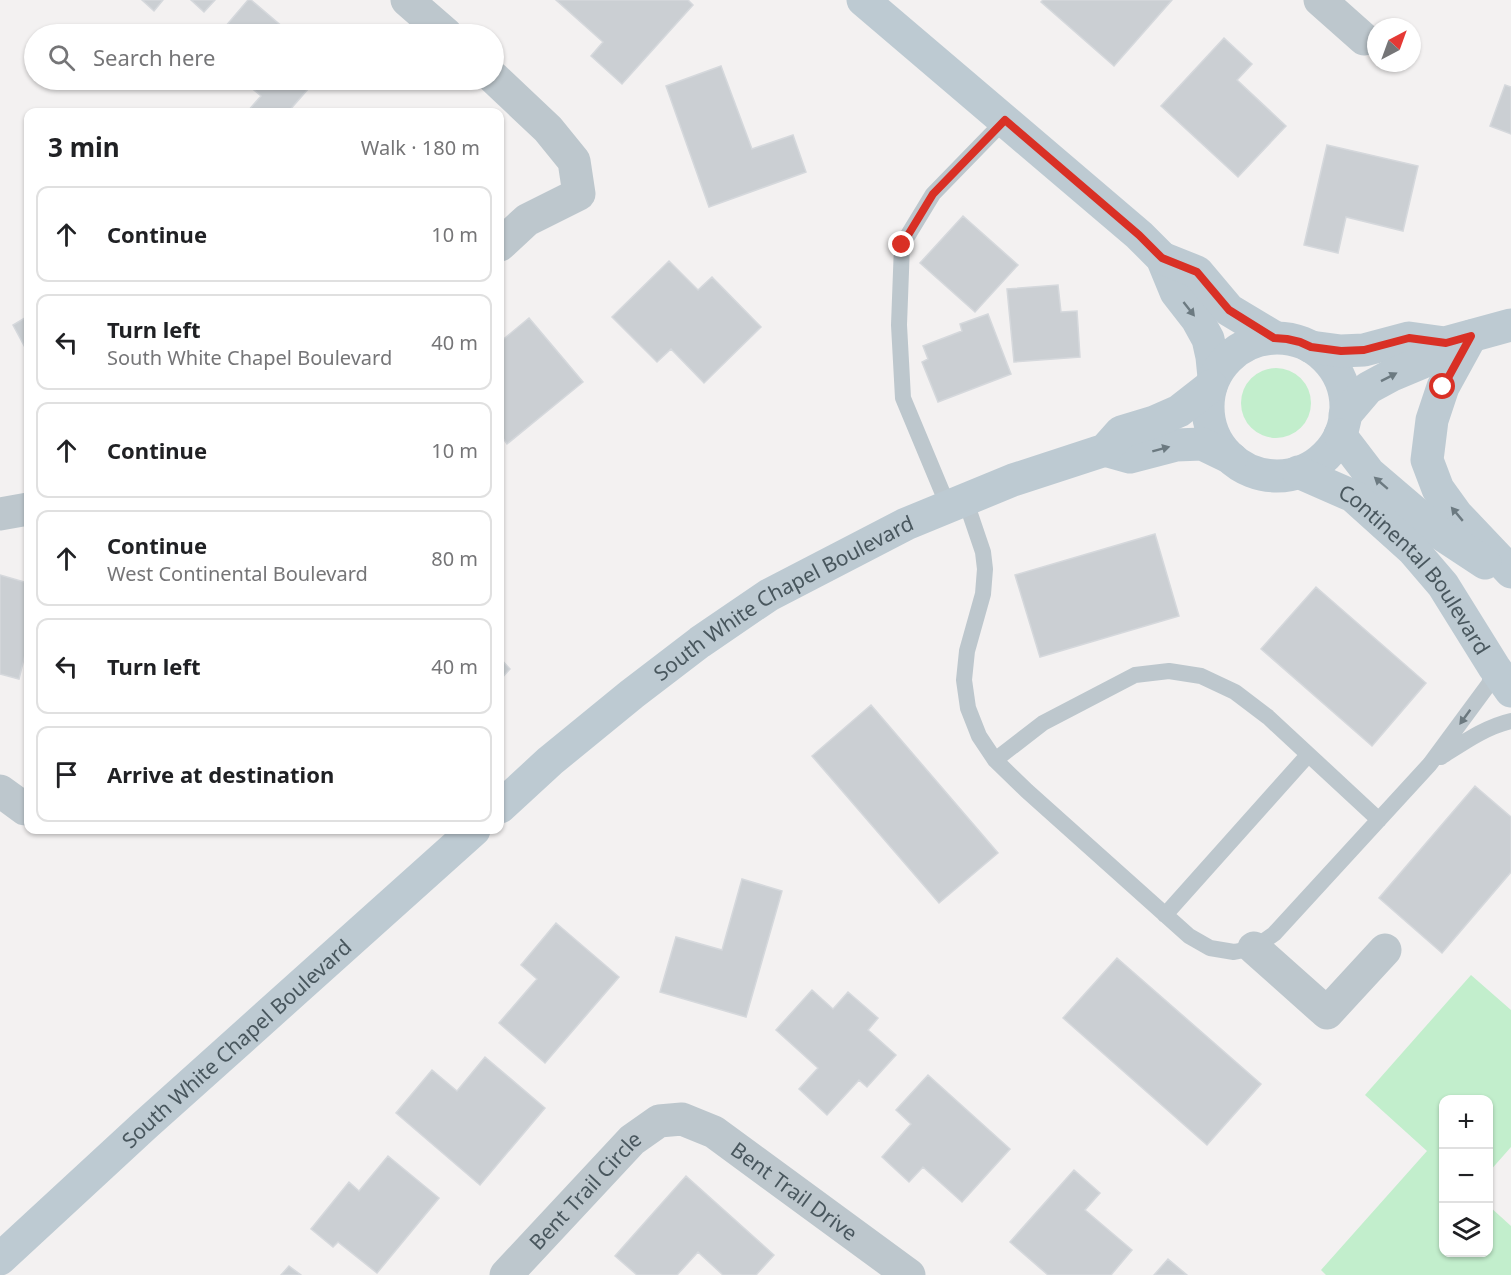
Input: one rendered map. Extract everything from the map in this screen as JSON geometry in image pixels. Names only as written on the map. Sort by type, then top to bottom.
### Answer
[{"type":"main road","points":[[862,0],[1139,235],[1162,258],[1176,291],[1197,319],[1208,339],[1212,357],[1213,382],[1208,405],[1210,425],[1218,443],[1231,458],[1246,468],[1263,474],[1281,475],[1298,472],[1316,464],[1330,451],[1343,425],[1368,388],[1423,362],[1458,339]]},
{"type":"main road","points":[[1162,258],[1197,272],[1229,310],[1274,338]]},
{"type":"main road","points":[[1213,382],[1225,361],[1239,349],[1256,341],[1274,338],[1294,340],[1311,347],[1341,351],[1364,350],[1409,338],[1458,339],[1511,325]]},
{"type":"main road","points":[[1458,339],[1432,420],[1427,460],[1438,489],[1456,514],[1511,572]]},
{"type":"main road","points":[[1311,347],[1327,360],[1338,376],[1344,395],[1343,425],[1369,473],[1438,532],[1511,581]]},
{"type":"main road","name":"South White Chapel Boulevard","points":[[504,803],[550,761],[632,694],[700,642],[759,602],[906,524],[1013,480],[1105,450],[1121,432],[1154,422],[1179,411],[1213,382]]},
{"type":"main road","name":"South White Chapel Boulevard","points":[[1105,450],[1130,457],[1176,445],[1202,444],[1231,458]]},
{"type":"main road","name":"Continental Boulevard","points":[[1298,472],[1353,496],[1413,550],[1443,585],[1502,679]]},
{"type":"main road","name":"South White Chapel Boulevard","points":[[0,1258],[470,834]]},
{"type":"street","points":[[406,0],[434,24]]},
{"type":"street","points":[[1320,0],[1364,39]]},
{"type":"street","points":[[504,87],[548,129],[574,161],[579,194],[527,220],[504,241]]},
{"type":"street","points":[[0,514],[24,510]]},
{"type":"street","points":[[1254,948],[1327,1013],[1385,950]]},
{"type":"street","name":"Bent Trail Drive","points":[[673,1120],[682,1119],[714,1132],[909,1275]]},
{"type":"street","name":"Bent Trail Circle","points":[[506,1275],[632,1140],[659,1121],[673,1120]]},
{"type":"lane","points":[[1005,120],[933,194],[902,245],[899,325],[903,398],[983,552],[985,570],[983,594],[967,651],[964,680],[968,708],[979,736],[995,760],[1190,936],[1210,948],[1233,952],[1254,948],[1274,934],[1430,765],[1489,684],[1502,679]]},
{"type":"lane","points":[[995,760],[1043,723],[1135,675],[1169,671],[1201,676],[1235,692],[1268,717],[1379,820]]},
{"type":"lane","points":[[1430,765],[1495,724],[1511,721]]},
{"type":"lane","points":[[1165,915],[1308,755]]},
{"type":"green space","points":[[1276,368],[1289,371],[1301,378],[1308,390],[1311,403],[1308,416],[1301,428],[1289,435],[1276,438],[1263,435],[1251,428],[1244,416],[1241,403],[1244,390],[1251,378],[1263,371]]},
{"type":"green space","points":[[1471,975],[1511,1010],[1511,1147],[1493,1167],[1493,1095],[1439,1095],[1439,1257],[1493,1257],[1493,1210],[1511,1226],[1511,1275],[1326,1275],[1321,1270],[1427,1151],[1365,1095]]},
{"type":"building","points":[[142,0],[163,0],[154,11]]},
{"type":"building","points":[[191,0],[215,0],[204,12]]},
{"type":"building","points":[[248,0],[251,0],[279,24],[228,24]]},
{"type":"building","points":[[556,0],[688,0],[693,5],[622,84],[591,56],[603,42]]},
{"type":"building","points":[[1043,0],[1172,0],[1114,66],[1041,2]]},
{"type":"building","points":[[1224,38],[1252,64],[1237,80],[1286,126],[1238,177],[1161,106]]},
{"type":"building","points":[[721,66],[752,149],[793,135],[806,172],[709,207],[666,86]]},
{"type":"building","points":[[1505,85],[1511,87],[1511,134],[1490,126]]},
{"type":"building","points":[[254,90],[307,90],[292,108],[250,108],[261,96]]},
{"type":"building","points":[[1327,145],[1418,166],[1403,231],[1346,217],[1338,253],[1304,245]]},
{"type":"building","points":[[963,216],[1018,265],[975,312],[920,263]]},
{"type":"building","points":[[669,261],[698,290],[712,277],[761,327],[704,383],[671,349],[657,362],[612,317]]},
{"type":"building","points":[[1058,285],[1061,312],[1077,311],[1080,357],[1014,362],[1007,289]]},
{"type":"building","points":[[988,314],[1011,374],[938,402],[922,362],[928,359],[923,346],[962,331],[960,324]]},
{"type":"building","points":[[24,318],[24,346],[13,325]]},
{"type":"building","points":[[529,318],[583,382],[507,444],[504,440],[504,339]]},
{"type":"building","points":[[1155,534],[1179,616],[1040,657],[1015,575]]},
{"type":"building","points":[[0,575],[24,582],[24,659],[19,679],[0,674]]},
{"type":"building","points":[[1316,587],[1426,683],[1372,746],[1261,649]]},
{"type":"building","points":[[504,662],[510,669],[504,676]]},
{"type":"building","points":[[871,705],[998,853],[939,903],[812,756]]},
{"type":"building","points":[[1475,786],[1511,817],[1511,872],[1442,953],[1379,898]]},
{"type":"building","points":[[742,879],[782,891],[746,1017],[660,992],[676,937],[722,950]]},
{"type":"building","points":[[556,923],[619,977],[545,1063],[499,1023],[537,979],[521,965]]},
{"type":"building","points":[[1117,958],[1261,1084],[1207,1145],[1063,1018]]},
{"type":"building","points":[[812,990],[833,1009],[848,992],[878,1018],[868,1030],[896,1055],[867,1087],[859,1080],[827,1115],[799,1089],[818,1068],[776,1030]]},
{"type":"building","points":[[485,1057],[545,1108],[480,1185],[396,1113],[432,1070],[457,1091]]},
{"type":"building","points":[[928,1075],[1010,1149],[962,1202],[923,1167],[909,1182],[882,1157],[911,1124],[896,1110]]},
{"type":"building","points":[[388,1156],[439,1198],[377,1273],[338,1242],[333,1247],[311,1229],[349,1182],[359,1191]]},
{"type":"building","points":[[1074,1170],[1100,1193],[1085,1210],[1132,1250],[1111,1275],[1048,1275],[1010,1242]]},
{"type":"building","points":[[686,1176],[774,1255],[756,1275],[723,1275],[698,1252],[677,1275],[637,1275],[615,1256]]},
{"type":"building","points":[[1168,1259],[1187,1275],[1154,1275]]},
{"type":"building","points":[[289,1266],[301,1275],[281,1275]]},
{"type":"route","points":[[902,245],[933,194],[1005,120],[1139,235],[1162,258],[1197,272],[1229,310],[1274,338],[1341,351],[1364,350],[1409,338],[1446,343],[1471,336],[1443,387]]}]
